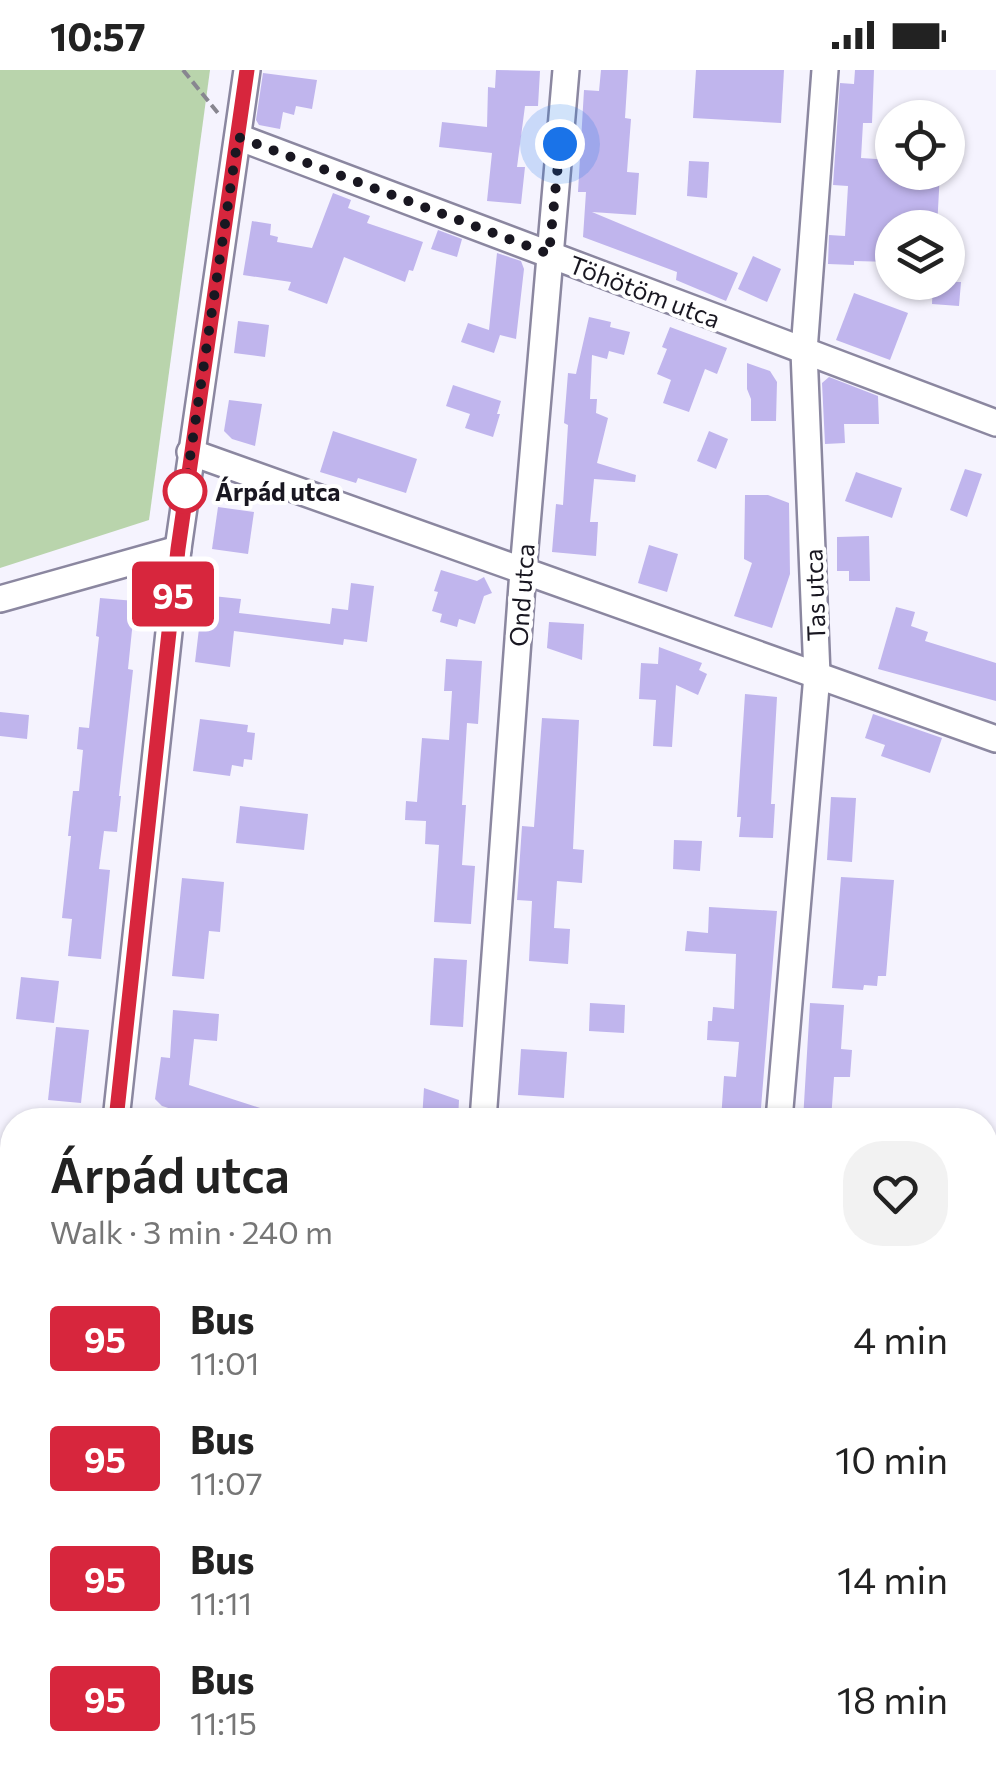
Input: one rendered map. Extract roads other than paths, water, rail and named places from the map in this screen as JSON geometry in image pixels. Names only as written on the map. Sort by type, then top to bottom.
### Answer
[{"type":"street","points":[[121,1108],[178,549],[247,70]]},
{"type":"street","name":"Ond utca","points":[[485,1108],[523,570],[566,70]]},
{"type":"street","name":"Tas utca","points":[[779,1108],[817,675],[804,351],[825,70]]},
{"type":"street","name":"Töhötöm utca","points":[[238,137],[996,424]]},
{"type":"street","points":[[190,452],[996,738]]},
{"type":"street","points":[[0,598],[178,549]]},
{"type":"place","name":"Árpád utca","points":[[185,491]]}]
